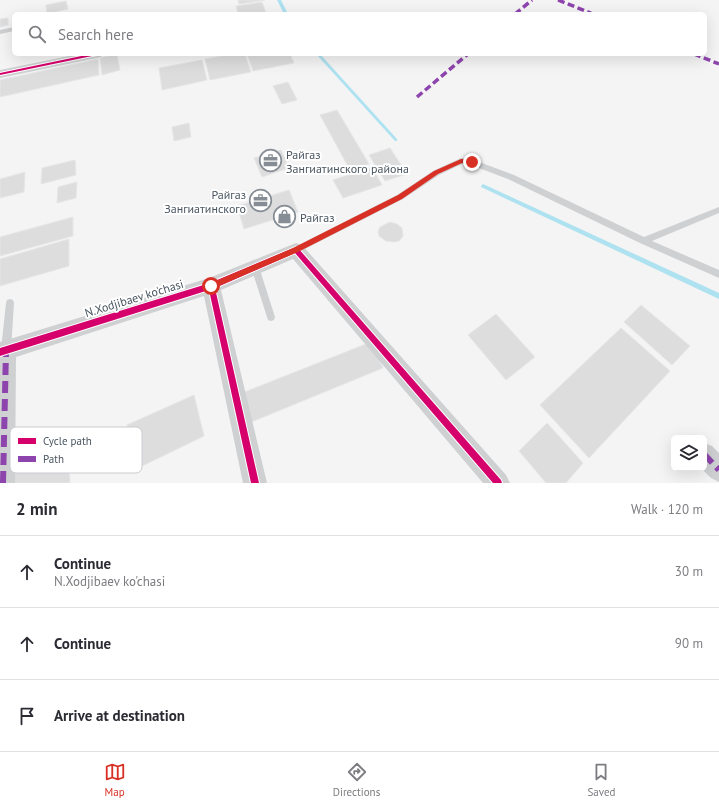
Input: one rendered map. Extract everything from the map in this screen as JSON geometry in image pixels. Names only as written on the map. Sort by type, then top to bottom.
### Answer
[{"type":"street","points":[[0,74],[87,56]]},
{"type":"street","points":[[296,250],[498,483]]},
{"type":"street","name":"N.Xodjibaev ko'chasi","points":[[3,351],[211,286],[296,250]]},
{"type":"street","points":[[211,286],[255,483]]},
{"type":"street","points":[[3,351],[4,483]]},
{"type":"street","points":[[707,457],[719,470]]},
{"type":"lane","points":[[0,32],[12,29]]},
{"type":"lane","points":[[296,250],[400,197],[436,173],[461,161],[472,162],[511,177],[643,240],[719,274]]},
{"type":"lane","points":[[643,240],[719,210]]},
{"type":"lane","points":[[255,268],[271,317]]},
{"type":"lane","points":[[3,351],[10,303]]},
{"type":"building","points":[[238,0],[265,0],[239,4]]},
{"type":"building","points":[[66,1],[68,9],[55,12],[47,12],[46,5]]},
{"type":"building","points":[[262,2],[266,12],[238,12],[236,6]]},
{"type":"building","points":[[8,18],[8,25],[0,27],[0,19]]},
{"type":"building","points":[[117,56],[120,70],[102,75],[100,58]]},
{"type":"building","points":[[222,56],[246,56],[251,72],[210,80],[205,59]]},
{"type":"building","points":[[248,56],[291,56],[294,63],[253,71]]},
{"type":"building","points":[[98,59],[99,75],[0,97],[0,80]]},
{"type":"building","points":[[202,60],[207,80],[162,90],[159,68]]},
{"type":"building","points":[[288,82],[297,100],[282,104],[273,86]]},
{"type":"building","points":[[337,110],[369,164],[350,170],[320,115]]},
{"type":"building","points":[[189,123],[191,137],[174,141],[172,127]]},
{"type":"building","points":[[390,148],[407,174],[385,181],[369,155]]},
{"type":"building","points":[[281,150],[289,168],[262,177],[254,158]]},
{"type":"building","points":[[75,160],[76,175],[41,184],[42,168]]},
{"type":"building","points":[[372,167],[382,185],[343,198],[333,180]]},
{"type":"building","points":[[25,172],[24,192],[0,198],[0,179]]},
{"type":"building","points":[[77,182],[76,198],[57,203],[58,187]]},
{"type":"building","points":[[289,190],[298,212],[244,229],[237,206]]},
{"type":"building","points":[[73,217],[73,236],[0,256],[0,237]]},
{"type":"building","points":[[390,222],[397,224],[402,228],[403,236],[399,241],[386,241],[379,236],[378,232],[380,227]]},
{"type":"building","points":[[69,239],[69,266],[0,286],[0,259]]},
{"type":"building","points":[[641,305],[690,346],[672,365],[624,322]]},
{"type":"building","points":[[496,314],[535,357],[506,380],[468,335]]},
{"type":"building","points":[[621,328],[670,371],[589,458],[540,405]]},
{"type":"building","points":[[371,342],[383,368],[249,423],[242,393]]},
{"type":"building","points":[[194,395],[204,436],[142,466],[142,427],[127,427],[127,425]]},
{"type":"building","points":[[547,423],[583,463],[566,483],[546,483],[519,451]]},
{"type":"building","points":[[13,473],[70,473],[70,483],[13,483]]},
{"type":"waterway","points":[[279,0],[285,12]]},
{"type":"waterway","points":[[320,56],[396,140]]},
{"type":"waterway","points":[[483,186],[719,296]]},
{"type":"marked path","points":[[517,12],[532,0]]},
{"type":"marked path","points":[[558,0],[588,12]]},
{"type":"marked path","points":[[417,97],[466,56]]},
{"type":"marked path","points":[[699,56],[719,64]]},
{"type":"marked path","points":[[3,483],[6,350]]},
{"type":"marked path","points":[[707,457],[719,470]]},
{"type":"cycle path","points":[[0,74],[87,56]]},
{"type":"cycle path","points":[[0,352],[211,286],[296,250],[498,483]]},
{"type":"cycle path","points":[[211,286],[255,483]]},
{"type":"place","name":"Райгаз Зангиатинского района","points":[[270,161]]},
{"type":"place","name":"Райгаз Зангиатинского","points":[[261,201]]},
{"type":"place","name":"Райгаз","points":[[284,217]]},
{"type":"route","points":[[211,286],[296,250],[400,197],[436,173],[461,161],[472,162]]}]
